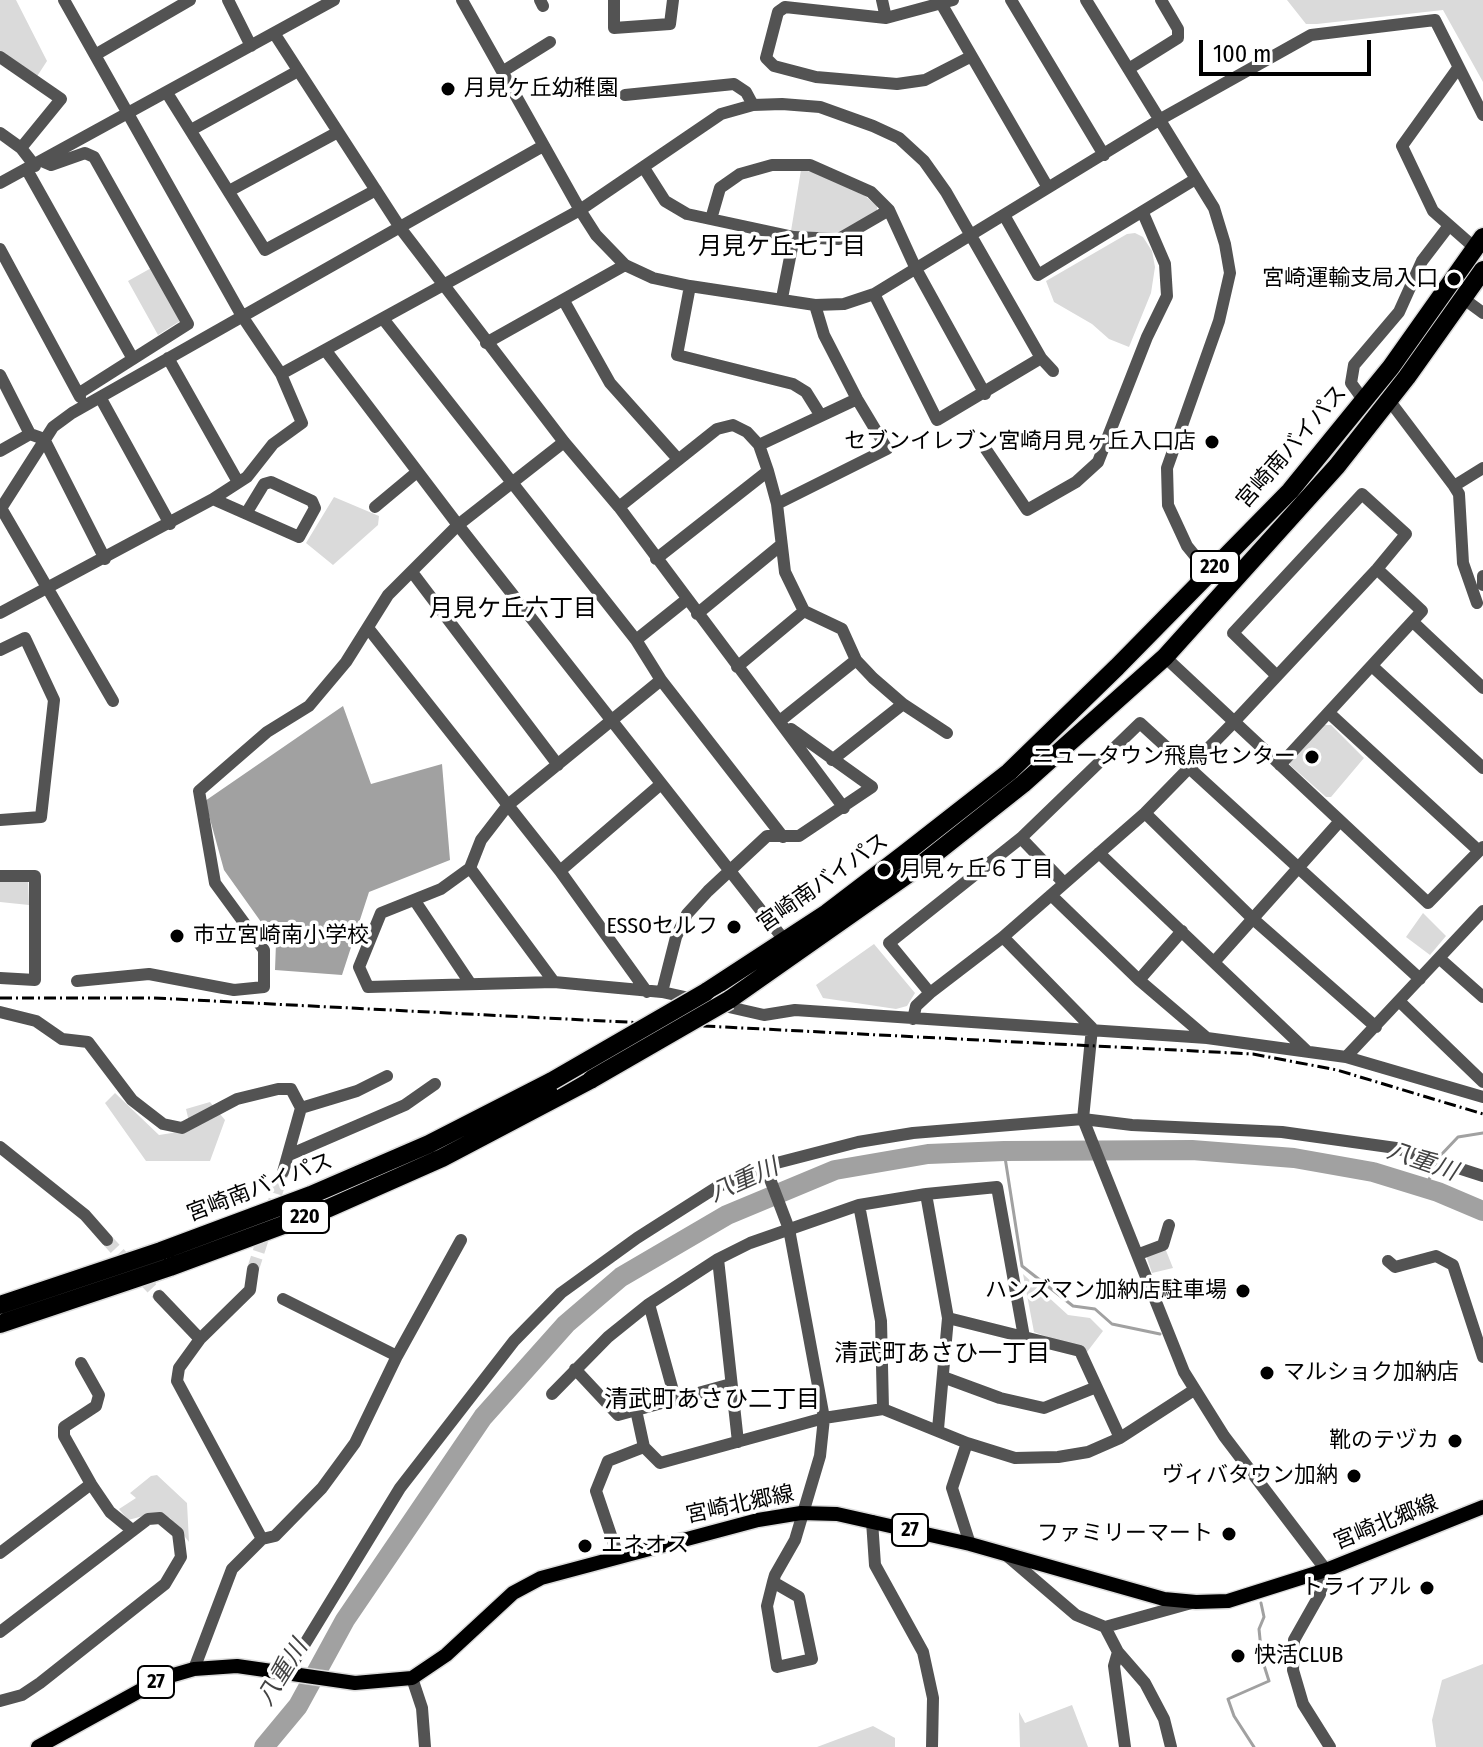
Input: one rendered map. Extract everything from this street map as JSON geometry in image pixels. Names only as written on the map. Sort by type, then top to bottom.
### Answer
[{"type":"highway","name":"宮崎南バイパス","points":[[0,1305],[161,1251],[311,1195],[429,1144],[552,1081],[706,992],[785,941],[887,868],[1009,772],[1290,491],[1364,401],[1479,242]]},
{"type":"highway","name":"宮崎南バイパス","points":[[0,1324],[170,1267],[329,1208],[442,1158],[592,1079],[729,1000],[929,859],[1023,784],[1165,657],[1316,489],[1389,400],[1483,270]]},
{"type":"main road","name":"宮崎北郷線","points":[[412,1678],[456,1646],[513,1593],[541,1578],[758,1520],[801,1513],[837,1514],[872,1521],[970,1544],[1164,1599],[1196,1602],[1228,1601],[1326,1570],[1483,1507]]},
{"type":"main road","name":"27","points":[[38,1747],[163,1678],[194,1669],[237,1666],[355,1683],[412,1678]]},
{"type":"street","points":[[95,55],[190,0]]},
{"type":"street","points":[[228,0],[251,46]]},
{"type":"street","points":[[304,0],[311,13]]},
{"type":"street","points":[[0,183],[334,0]]},
{"type":"street","points":[[462,0],[505,70],[580,210],[596,235],[625,265],[653,278],[690,286],[815,305],[844,304],[874,294],[1047,186],[1311,35],[1431,19],[1437,22],[1483,115]]},
{"type":"street","points":[[614,0],[614,28],[670,24],[673,0]]},
{"type":"street","points":[[882,0],[886,18]]},
{"type":"street","points":[[1011,0],[1104,155]]},
{"type":"street","points":[[1086,0],[1214,208],[1230,273],[1219,321],[1167,468],[1168,505],[1187,546],[1209,573]]},
{"type":"street","points":[[1130,68],[1178,38],[1178,29],[1161,0]]},
{"type":"street","points":[[0,613],[213,499],[238,482],[273,444],[302,423],[281,374],[242,316],[95,55],[70,2]]},
{"type":"street","points":[[970,57],[925,80],[897,84],[816,77],[774,66],[766,58],[778,12],[785,7],[886,18],[948,3],[970,57],[1047,186]]},
{"type":"street","points":[[274,33],[401,229],[486,343],[619,507],[844,808]]},
{"type":"street","points":[[505,70],[550,42]]},
{"type":"street","points":[[0,57],[61,99],[21,148]]},
{"type":"street","points":[[1458,68],[1402,146],[1433,211],[1448,227],[1479,242]]},
{"type":"street","points":[[191,130],[298,71]]},
{"type":"street","points":[[625,95],[734,84],[746,92],[753,105]]},
{"type":"street","points":[[167,93],[265,250],[376,190]]},
{"type":"street","points":[[281,374],[445,287],[580,210],[721,114],[753,105],[820,107],[899,138],[924,161],[971,234],[1041,358],[1053,371]]},
{"type":"street","points":[[229,191],[338,132]]},
{"type":"street","points":[[0,133],[21,148],[35,166],[133,359]]},
{"type":"street","points":[[113,701],[1,509],[53,427],[79,408],[401,229],[543,146]]},
{"type":"street","points":[[35,166],[51,165],[85,153],[94,157],[188,324],[81,392]]},
{"type":"street","points":[[711,219],[720,188],[740,174],[772,165],[810,165],[841,176],[871,192],[889,210],[916,269],[985,394]]},
{"type":"street","points":[[644,168],[665,201],[687,214],[794,237],[839,239],[889,210]]},
{"type":"street","points":[[1004,215],[1038,275],[1194,180]]},
{"type":"street","points":[[985,448],[1027,510],[1076,482],[1098,462],[1167,296],[1165,264],[1143,213]]},
{"type":"street","points":[[1364,401],[1351,383],[1350,374],[1393,319],[1422,261],[1448,227]]},
{"type":"street","points":[[782,298],[794,237]]},
{"type":"street","points":[[0,249],[81,392],[79,408]]},
{"type":"street","points":[[486,343],[625,265]]},
{"type":"street","points":[[690,286],[677,355],[793,384],[806,392],[821,416]]},
{"type":"street","points":[[874,294],[937,420],[1041,358]]},
{"type":"street","points":[[1464,299],[1483,313]]},
{"type":"street","points":[[564,301],[610,383],[677,458]]},
{"type":"street","points":[[777,504],[887,449],[824,335],[815,305]]},
{"type":"street","points":[[1393,319],[1414,335]]},
{"type":"street","points":[[384,320],[636,640],[661,680],[783,837]]},
{"type":"street","points":[[326,351],[728,873],[785,941]]},
{"type":"street","points":[[168,358],[238,482]]},
{"type":"street","points":[[0,375],[30,434],[44,439],[105,559]]},
{"type":"street","points":[[100,397],[170,524]]},
{"type":"street","points":[[759,445],[857,399]]},
{"type":"street","points":[[1389,400],[1459,494],[1463,563],[1477,603]]},
{"type":"street","points":[[619,507],[717,429],[733,425],[747,432],[759,445],[768,471],[777,504],[785,572],[804,611],[842,629],[856,660],[903,704],[947,733]]},
{"type":"street","points":[[0,451],[30,434]]},
{"type":"street","points":[[77,981],[149,974],[234,990],[264,987],[264,950],[215,883],[199,791],[267,732],[309,706],[346,662],[388,595],[458,525],[564,442]]},
{"type":"street","points":[[1454,486],[1483,468]]},
{"type":"street","points":[[656,559],[768,471]]},
{"type":"street","points":[[375,507],[417,472]]},
{"type":"street","points":[[213,499],[299,537],[315,508],[312,501],[271,482],[264,484],[247,512]]},
{"type":"street","points":[[913,1019],[916,1006],[930,993],[1003,937],[1145,813],[1234,722],[1277,676],[1377,569],[1406,534],[1362,494],[1233,633],[1277,676]]},
{"type":"street","points":[[697,614],[781,545]]},
{"type":"street","points":[[1280,765],[1422,611],[1377,569]]},
{"type":"street","points":[[412,572],[558,765]]},
{"type":"street","points":[[1483,576],[1483,585]]},
{"type":"street","points":[[636,640],[686,600]]},
{"type":"street","points":[[737,667],[804,611]]},
{"type":"street","points":[[1413,622],[1483,688]]},
{"type":"street","points":[[368,628],[560,871],[647,992]]},
{"type":"street","points":[[0,650],[25,638],[54,700],[41,817],[0,820]]},
{"type":"street","points":[[1165,657],[1428,903],[1481,849],[1329,713]]},
{"type":"street","points":[[781,720],[856,660]]},
{"type":"street","points":[[1372,666],[1483,768]]},
{"type":"street","points":[[661,680],[508,805],[481,840],[470,868],[441,889],[381,913],[359,967],[368,987],[554,982],[662,992],[764,1015],[795,1010],[1207,1038],[1346,1057],[1483,1097]]},
{"type":"street","points":[[832,760],[903,704]]},
{"type":"street","points":[[662,992],[668,962],[687,914],[728,873],[767,836],[799,836],[872,787],[832,760],[770,709]]},
{"type":"street","points":[[930,993],[889,943],[1021,838],[1140,723],[1420,979]]},
{"type":"street","points":[[560,871],[661,784]]},
{"type":"street","points":[[1145,813],[1252,918],[1376,1027]]},
{"type":"street","points":[[1215,961],[1340,821]]},
{"type":"street","points":[[1021,838],[1064,883]]},
{"type":"street","points":[[1099,853],[1308,1052]]},
{"type":"street","points":[[470,868],[554,982]]},
{"type":"street","points":[[0,876],[35,876],[35,980],[0,978]]},
{"type":"street","points":[[1051,895],[1139,980],[1207,1038]]},
{"type":"street","points":[[415,901],[470,983]]},
{"type":"street","points":[[1346,1057],[1482,914]]},
{"type":"street","points":[[1139,980],[1182,931]]},
{"type":"street","points":[[1003,937],[1092,1028],[1084,1124],[1194,1390],[1326,1570],[1320,1594],[1294,1640],[1293,1670],[1303,1704],[1330,1747]]},
{"type":"street","points":[[1439,958],[1483,997]]},
{"type":"street","points":[[1399,1001],[1483,1082]]},
{"type":"street","points":[[0,1012],[36,1021],[62,1039],[88,1042],[132,1100],[163,1124],[182,1128],[237,1099],[291,1089],[301,1108],[283,1172]]},
{"type":"street","points":[[301,1108],[357,1091],[387,1076]]},
{"type":"street","points":[[289,1155],[405,1105],[435,1084]]},
{"type":"street","points":[[287,1673],[400,1488],[514,1341],[561,1293],[637,1238],[717,1187],[858,1142],[913,1133],[1084,1124],[1282,1132],[1396,1148],[1483,1176]]},
{"type":"street","points":[[0,1147],[85,1215],[107,1240]]},
{"type":"street","points":[[768,1170],[787,1224],[824,1418],[820,1456],[795,1540],[773,1582],[767,1606],[777,1667],[812,1659],[799,1597],[773,1582]]},
{"type":"street","points":[[552,1394],[575,1369],[649,1304],[718,1259],[787,1224],[859,1205],[926,1194],[997,1187],[1024,1337]]},
{"type":"street","points":[[926,1194],[948,1318],[938,1429]]},
{"type":"street","points":[[859,1205],[881,1321],[883,1409]]},
{"type":"street","points":[[1139,1254],[1163,1245],[1169,1225]]},
{"type":"street","points":[[194,1669],[232,1569],[255,1550],[262,1539],[275,1536],[322,1488],[355,1443],[397,1356],[461,1240]]},
{"type":"street","points":[[1388,1261],[1395,1267],[1436,1256],[1453,1265],[1477,1319],[1483,1357]]},
{"type":"street","points":[[718,1259],[738,1442]]},
{"type":"street","points":[[253,1269],[250,1290],[200,1339],[179,1368],[177,1381],[262,1539]]},
{"type":"street","points":[[159,1296],[200,1339]]},
{"type":"street","points":[[283,1299],[397,1356]]},
{"type":"street","points":[[649,1304],[675,1398]]},
{"type":"street","points":[[948,1318],[1080,1351],[1094,1388],[1120,1438]]},
{"type":"street","points":[[81,1363],[99,1395],[96,1406],[64,1427],[64,1436],[110,1512],[132,1530]]},
{"type":"street","points":[[575,1369],[618,1415],[731,1384]]},
{"type":"street","points":[[943,1377],[1000,1398],[1044,1408],[1094,1388]]},
{"type":"street","points":[[636,1410],[644,1447],[660,1463],[824,1418],[883,1409],[967,1443],[1015,1458],[1058,1457],[1088,1452],[1120,1438],[1194,1390]]},
{"type":"street","points":[[967,1443],[952,1488],[970,1544]]},
{"type":"street","points":[[618,1556],[596,1491],[608,1461],[644,1447]]},
{"type":"street","points":[[0,1553],[91,1484]]},
{"type":"street","points":[[0,1632],[148,1519],[160,1518],[178,1533],[181,1557],[165,1584],[40,1683],[22,1695],[0,1701]]},
{"type":"street","points":[[872,1521],[875,1565],[923,1652],[933,1698],[932,1747]]},
{"type":"street","points":[[1006,1555],[1076,1615],[1105,1627],[1196,1602]]},
{"type":"street","points":[[1105,1627],[1118,1652],[1145,1683],[1164,1719],[1171,1747]]},
{"type":"street","points":[[1118,1652],[1114,1666],[1125,1747]]},
{"type":"street","points":[[412,1678],[422,1708],[425,1747]]},
{"type":"shaded area","points":[[0,0],[16,0],[47,61],[34,81],[0,55]]},
{"type":"shaded area","points":[[1287,0],[1483,0],[1483,82],[1443,10],[1306,24]]},
{"type":"shaded area","points":[[801,170],[820,173],[858,190],[877,206],[877,213],[838,235],[791,231]]},
{"type":"shaded area","points":[[1135,233],[1143,237],[1152,251],[1155,267],[1151,293],[1129,347],[1109,339],[1092,324],[1054,302],[1046,281],[1127,234]]},
{"type":"shaded area","points":[[153,267],[180,321],[158,335],[128,281]]},
{"type":"shaded area","points":[[334,497],[379,516],[378,525],[333,565],[306,543]]},
{"type":"shaded area","points":[[343,706],[371,784],[442,764],[450,860],[369,892],[342,975],[275,970],[276,943],[224,870],[205,801]]},
{"type":"shaded area","points":[[1324,725],[1331,725],[1364,758],[1331,797],[1326,797],[1290,765],[1290,760]]},
{"type":"shaded area","points":[[0,880],[28,881],[29,905],[0,902]]},
{"type":"shaded area","points":[[1423,913],[1446,936],[1430,955],[1406,937]]},
{"type":"shaded area","points":[[874,944],[915,993],[907,1006],[896,1009],[823,998],[816,985]]},
{"type":"shaded area","points":[[115,1093],[159,1135],[191,1130],[186,1109],[210,1102],[225,1120],[210,1161],[146,1161],[105,1103]]},
{"type":"shaded area","points":[[1165,1248],[1173,1268],[1152,1273],[1146,1255]]},
{"type":"shaded area","points":[[1023,1274],[1068,1315],[1090,1318],[1103,1331],[1087,1352],[1034,1332]]},
{"type":"shaded area","points":[[157,1475],[187,1503],[189,1542],[170,1518],[155,1513],[128,1520],[119,1509],[136,1498],[130,1493],[151,1476]]},
{"type":"shaded area","points":[[1483,1664],[1483,1747],[1436,1747],[1432,1720],[1442,1680]]},
{"type":"shaded area","points":[[1072,1705],[1088,1747],[1020,1747],[1019,1712],[1025,1723]]},
{"type":"shaded area","points":[[873,1726],[895,1738],[895,1747],[817,1747]]},
{"type":"waterway","points":[[1440,1156],[1458,1137],[1483,1133]]},
{"type":"waterway","name":"八重川","points":[[264,1747],[298,1706],[345,1620],[483,1417],[566,1324],[621,1277],[727,1215],[835,1170],[928,1154],[1192,1150],[1294,1158],[1373,1172],[1438,1192],[1483,1211]]},
{"type":"waterway","points":[[1004,1151],[1022,1266],[1073,1306],[1095,1309],[1112,1324],[1160,1334]]},
{"type":"waterway","points":[[1425,1188],[1437,1163]]},
{"type":"waterway","points":[[1254,1747],[1234,1716],[1228,1699],[1269,1681],[1262,1659],[1259,1629],[1264,1617],[1261,1603]]},
{"type":"tunnel","points":[[271,1211],[283,1172]]},
{"type":"tunnel","points":[[253,1269],[266,1229]]},
{"type":"tunnel","points":[[107,1240],[159,1296]]},
{"type":"railway","points":[[0,998],[154,998],[1253,1054],[1337,1070],[1483,1114]]},
{"type":"place","name":"月見ケ丘幼稚園","points":[[448,89]]},
{"type":"place","name":"宮崎運輸支局入口","points":[[1454,279]]},
{"type":"place","name":"セブンイレブン宮崎月見ヶ丘入口店","points":[[1212,442]]},
{"type":"place","name":"ニュータウン飛鳥センター","points":[[1312,757]]},
{"type":"place","name":"月見ヶ丘６丁目","points":[[884,870]]},
{"type":"place","name":"ESSOセルフ","points":[[734,927]]},
{"type":"place","name":"市立宮崎南小学校","points":[[177,936]]},
{"type":"place","name":"ハンズマン加納店駐車場","points":[[1243,1291]]},
{"type":"place","name":"マルショク加納店","points":[[1267,1373]]},
{"type":"place","name":"靴のテヅカ","points":[[1455,1441]]},
{"type":"place","name":"ヴィバタウン加納","points":[[1354,1476]]},
{"type":"place","name":"ファミリーマート","points":[[1229,1534]]},
{"type":"place","name":"エネオス","points":[[585,1546]]},
{"type":"place","name":"トライアル","points":[[1427,1588]]},
{"type":"place","name":"快活CLUB","points":[[1238,1656]]},
{"type":"district","name":"月見ケ丘七丁目","points":[[782,247]]},
{"type":"district","name":"月見ケ丘六丁目","points":[[513,609]]},
{"type":"district","name":"清武町あさひ一丁目","points":[[942,1354]]},
{"type":"district","name":"清武町あさひ二丁目","points":[[712,1400]]}]
